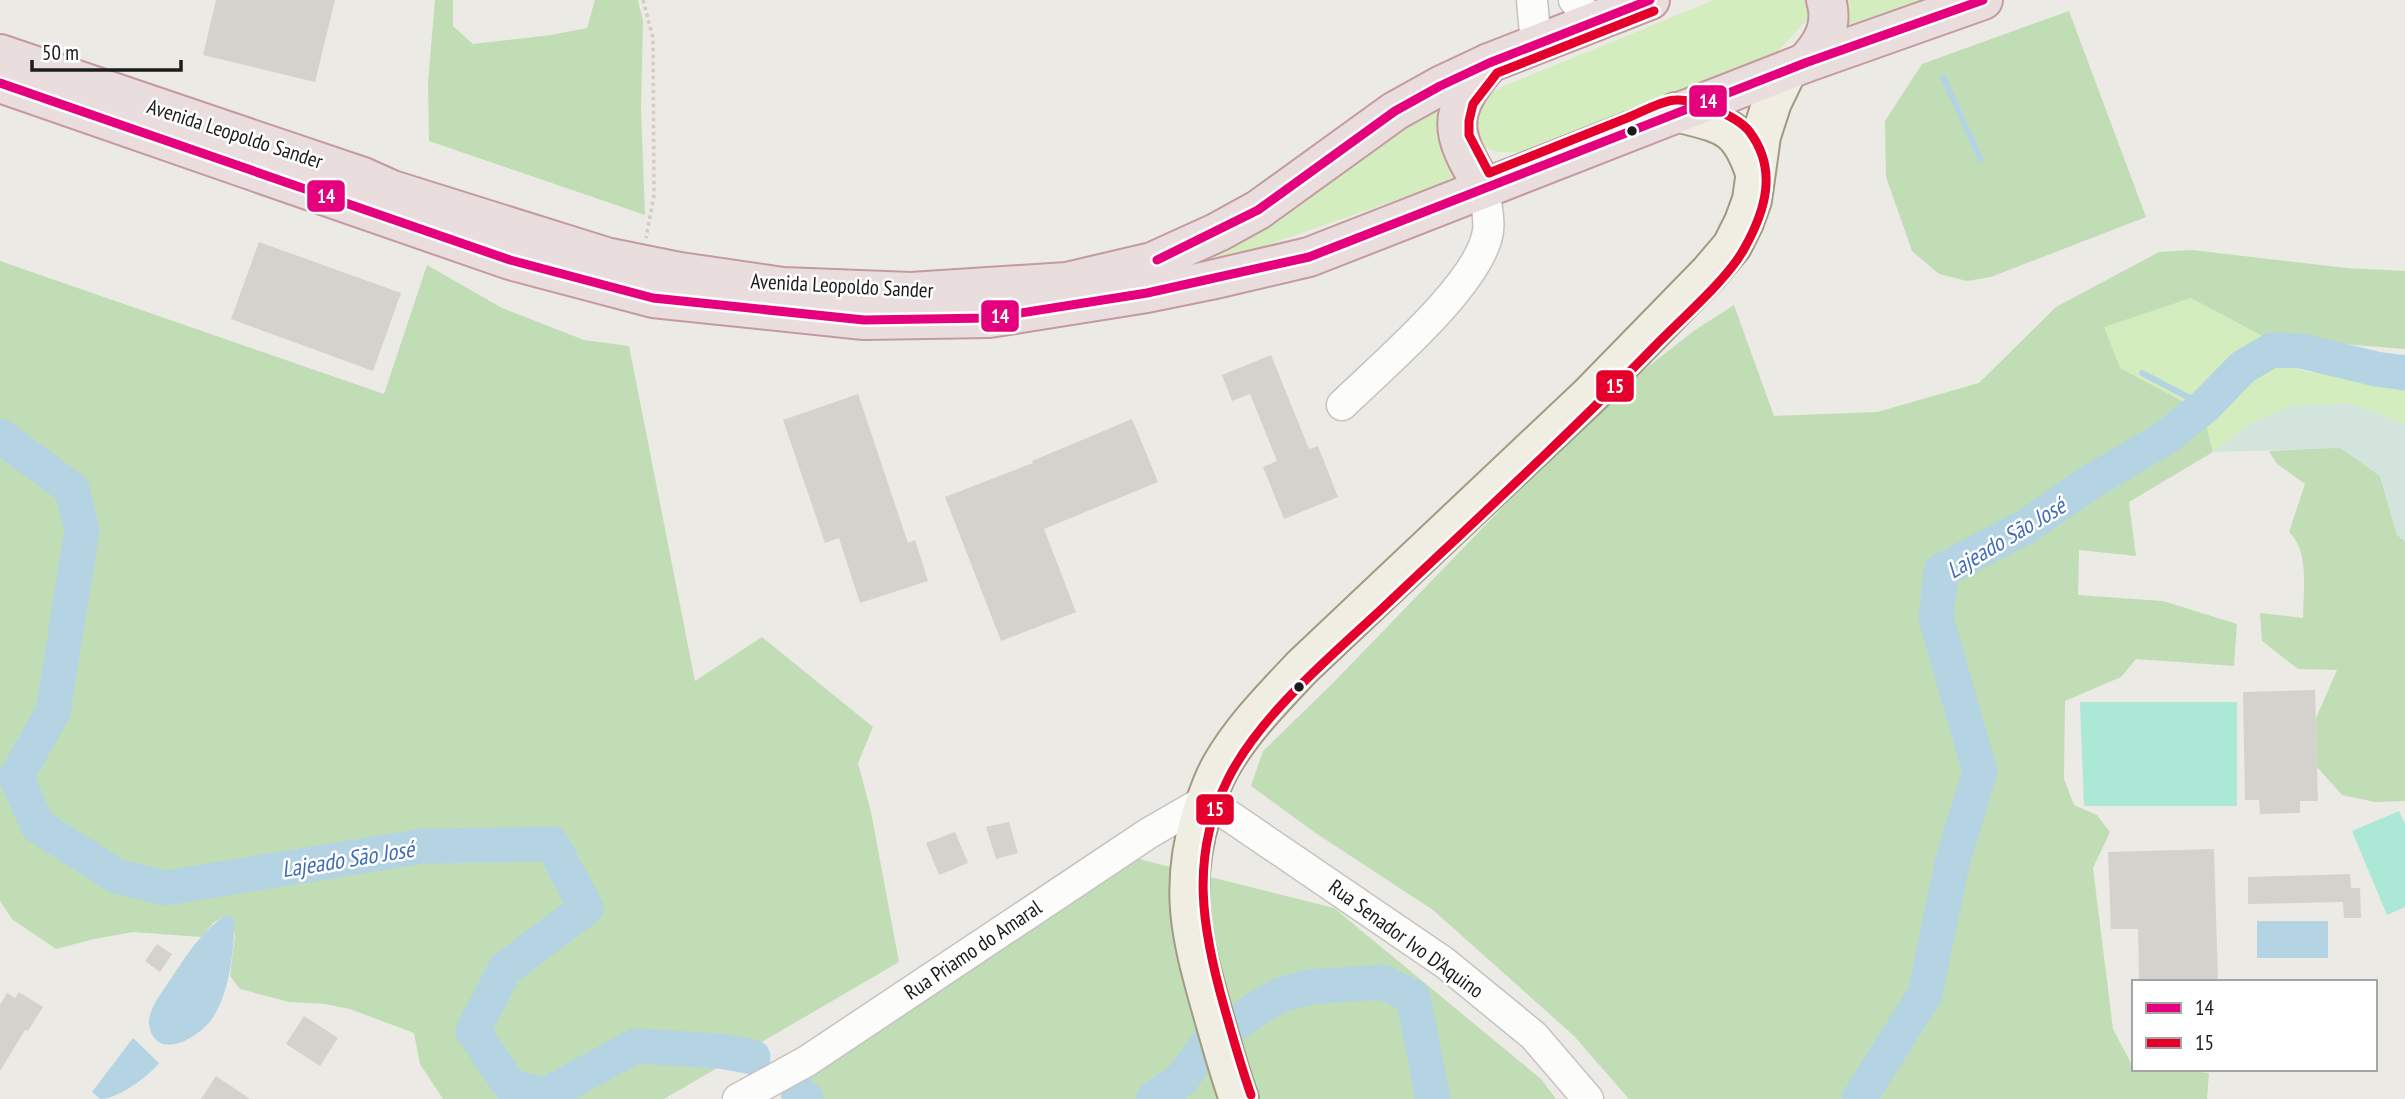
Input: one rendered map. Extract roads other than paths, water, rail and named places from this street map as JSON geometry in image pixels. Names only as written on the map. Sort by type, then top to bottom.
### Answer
[{"type":"highway","name":"Avenida Leopoldo Sander","points":[[0,54],[527,234],[606,257],[680,272],[783,287],[911,292],[1067,282],[1152,262],[1258,210],[1395,111],[1440,86],[1536,44],[1583,11],[1650,0]]},
{"type":"highway","points":[[1796,67],[1819,48],[1828,30],[1829,10],[1826,0]]},
{"type":"highway","name":"Avenida Leopoldo Sander","points":[[0,83],[510,260],[653,298],[864,320],[989,318],[1211,280],[1309,257],[1676,112],[1983,0]]},
{"type":"highway","points":[[1484,188],[1457,138],[1457,120],[1462,99],[1489,63]]},
{"type":"main road","points":[[1234,1085],[1191,934],[1187,886],[1194,839],[1206,800],[1221,767],[1259,714],[1302,667],[1590,395],[1732,246],[1752,200],[1762,136],[1772,102],[1796,67]]},
{"type":"main road","points":[[1676,112],[1714,122],[1733,131],[1747,149],[1755,173]]},
{"type":"street","points":[[1532,0],[1536,44]]},
{"type":"street","points":[[1342,405],[1461,285],[1482,253],[1489,229],[1484,188]]},
{"type":"street","name":"Rua Priamo do Amaral","points":[[738,1099],[807,1061],[1138,841],[1206,800]]},
{"type":"street","name":"Rua Senador Ivo D'Aquino","points":[[1206,800],[1445,963],[1534,1036],[1588,1099]]},
{"type":"water","points":[[227,915],[234,918],[232,959],[221,1003],[215,1015],[207,1025],[188,1039],[173,1044],[159,1042],[149,1026],[154,1005],[198,941]]},
{"type":"water","points":[[2257,921],[2328,921],[2328,958],[2257,958]]},
{"type":"water","points":[[133,1038],[159,1063],[149,1074],[124,1091],[100,1099],[92,1092]]},
{"type":"waterway","points":[[1943,77],[1981,160]]},
{"type":"waterway","name":"Lajeado São José","points":[[1859,1099],[1925,994],[1953,859],[1980,772],[1936,618],[1941,571],[2027,526],[2089,483],[2165,438],[2205,406],[2243,367],[2272,350],[2301,351],[2405,373]]},
{"type":"waterway","points":[[2142,373],[2205,406]]},
{"type":"waterway","name":"Lajeado São José","points":[[0,436],[72,489],[82,530],[53,712],[16,777],[38,826],[116,876],[165,888],[424,846],[552,844],[586,908],[505,969],[473,1031],[511,1087],[546,1095],[635,1046],[720,1051],[753,1057]]},
{"type":"waterway","name":"Lajeado São José","points":[[1153,1099],[1182,1079],[1208,1043],[1259,1007],[1283,994],[1309,987],[1382,982],[1413,997],[1433,1099]]},
{"type":"waterway","name":"Lajeado São José","points":[[798,1092],[806,1099]]}]
